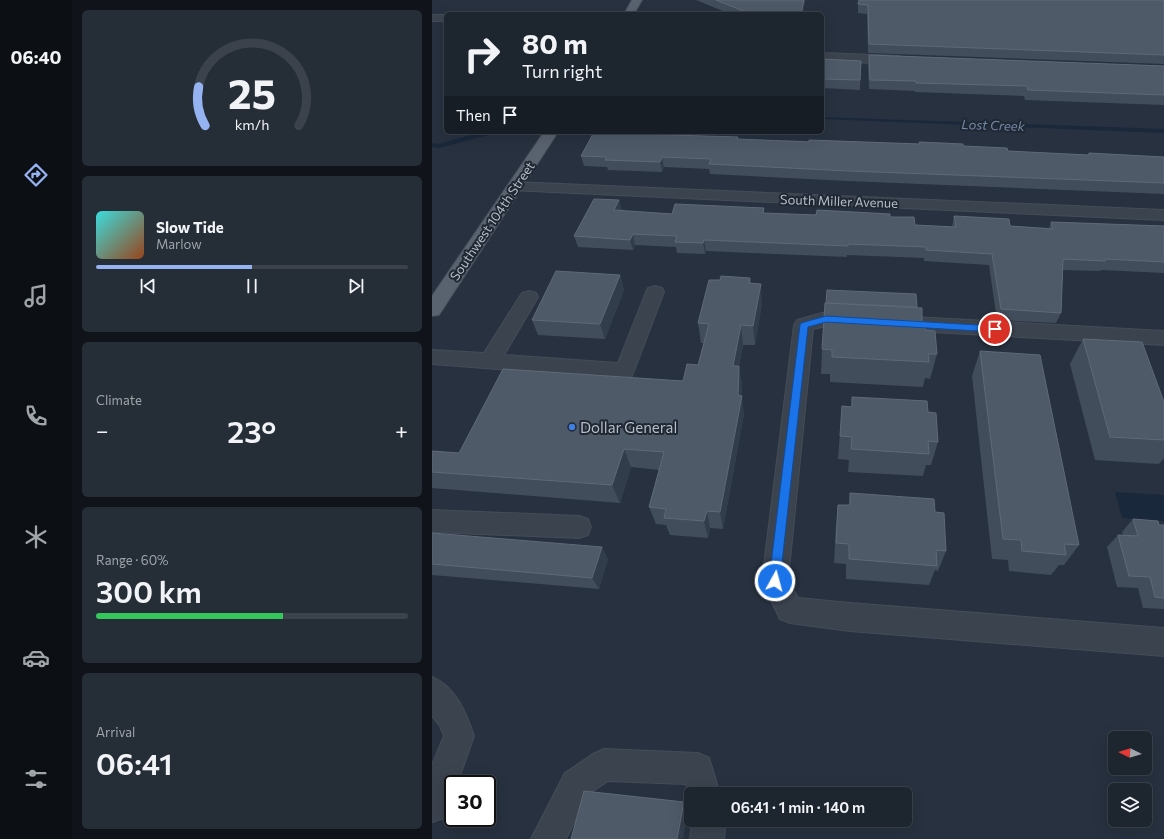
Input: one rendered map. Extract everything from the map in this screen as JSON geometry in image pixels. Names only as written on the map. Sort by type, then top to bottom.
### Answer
[{"type":"main road","points":[[630,12],[637,0]]},
{"type":"main road","name":"Southwest 104th Street","points":[[432,310],[550,134]]},
{"type":"street","points":[[432,18],[444,18]]},
{"type":"street","points":[[824,57],[911,60]]},
{"type":"street","name":"South Miller Avenue","points":[[515,187],[1164,215]]},
{"type":"street","points":[[432,357],[626,371],[655,292]]},
{"type":"street","points":[[490,361],[529,297]]},
{"type":"street","points":[[1164,338],[826,319],[804,325],[775,581],[790,610],[850,617],[1164,642]]},
{"type":"street","points":[[432,521],[579,527]]},
{"type":"street","points":[[432,692],[452,717],[459,736],[432,806]]},
{"type":"street","points":[[548,839],[576,784],[604,765],[698,769],[702,787]]},
{"type":"street","points":[[707,839],[708,827]]},
{"type":"water","points":[[1115,492],[1164,495],[1164,521],[1122,518]]},
{"type":"building","points":[[716,0],[804,0],[801,12],[746,12]]},
{"type":"building","points":[[859,0],[1164,0],[1164,55],[869,44],[868,5],[858,4]]},
{"type":"building","points":[[869,55],[1164,66],[1164,95],[1028,90],[1027,86],[916,83],[916,81],[870,80]]},
{"type":"building","points":[[824,59],[861,61],[860,80],[824,79]]},
{"type":"building","points":[[593,134],[738,137],[737,139],[809,142],[809,140],[963,144],[963,146],[1007,148],[1008,151],[1164,157],[1164,183],[709,164],[711,159],[662,157],[660,162],[605,160],[607,157],[581,156]]},
{"type":"building","points":[[594,199],[619,200],[614,210],[672,214],[675,204],[764,208],[763,213],[816,215],[817,210],[890,214],[890,217],[914,217],[915,225],[956,227],[954,216],[1009,219],[1010,226],[1053,229],[1051,222],[1164,226],[1164,262],[1105,259],[1105,261],[1063,259],[1061,313],[1001,309],[992,254],[926,250],[926,247],[848,244],[848,246],[704,240],[703,243],[675,242],[677,236],[633,234],[630,240],[574,236]]},
{"type":"building","points":[[556,271],[620,275],[600,324],[532,320]]},
{"type":"building","points":[[721,276],[750,278],[749,283],[761,284],[753,326],[741,325],[733,366],[739,366],[738,395],[742,396],[720,512],[707,511],[704,521],[664,518],[666,509],[649,507],[664,452],[624,449],[612,485],[432,472],[432,451],[459,453],[503,369],[683,381],[687,364],[698,365],[709,324],[698,323],[709,280],[720,280]]},
{"type":"building","points":[[827,290],[916,294],[917,307],[826,303]]},
{"type":"building","points":[[825,303],[922,308],[922,322],[925,322],[925,330],[935,331],[937,354],[928,354],[929,362],[832,357],[832,350],[822,349]]},
{"type":"building","points":[[1083,339],[1142,342],[1164,402],[1164,440],[1110,437]]},
{"type":"building","points":[[980,351],[1040,355],[1079,545],[1064,544],[1066,555],[1022,551],[1021,540],[1003,539]]},
{"type":"building","points":[[852,397],[927,401],[928,412],[936,413],[938,442],[928,441],[929,454],[851,449],[852,437],[840,436],[842,406],[852,407]]},
{"type":"building","points":[[850,493],[934,499],[935,512],[944,513],[946,551],[936,550],[937,566],[849,559],[849,544],[836,543],[838,505],[850,505]]},
{"type":"building","points":[[1133,519],[1158,521],[1159,525],[1164,525],[1164,598],[1155,597],[1150,577],[1129,576],[1118,535],[1138,536]]},
{"type":"building","points":[[432,533],[602,547],[592,578],[432,564]]},
{"type":"building","points":[[584,791],[684,802],[677,839],[571,839]]},
{"type":"waterway","name":"Lost Creek","points":[[824,118],[1164,131]]},
{"type":"waterway","name":"Lost Creek","points":[[432,145],[439,146],[487,134]]},
{"type":"place","name":"Dollar General","points":[[572,427]]},
{"type":"route","points":[[775,581],[804,325],[826,319],[995,329]]}]
